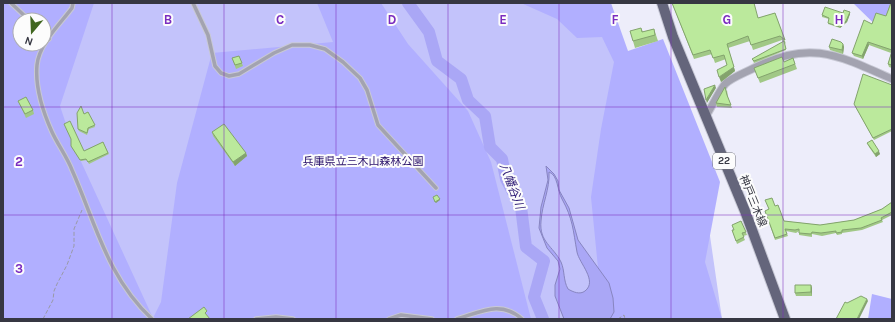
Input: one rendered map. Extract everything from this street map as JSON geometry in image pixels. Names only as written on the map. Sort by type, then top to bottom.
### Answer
[{"type":"main road","name":"神戸三木線","points":[[662,3],[673,37],[706,116],[785,319]]},
{"type":"street","points":[[706,116],[726,83],[767,61],[791,53],[806,51],[847,60],[892,79]]},
{"type":"lane","points":[[11,3],[21,12]]},
{"type":"lane","points":[[52,35],[72,8],[73,3]]},
{"type":"lane","points":[[193,3],[208,35],[215,66],[221,72],[229,76],[239,74],[274,53],[292,45],[310,45],[325,50],[343,62],[360,78],[367,90],[378,125],[436,188]]},
{"type":"lane","points":[[40,52],[37,64],[38,84],[52,132],[72,169],[100,243],[114,271],[126,289],[152,319]]},
{"type":"lane","points":[[457,319],[489,309],[503,308],[514,312],[522,319]]},
{"type":"lane","points":[[389,319],[401,315],[432,319]]},
{"type":"lane","points":[[256,319],[276,317],[293,319]]},
{"type":"path","points":[[43,319],[53,300],[54,291],[67,265],[74,246],[74,229],[83,209],[86,206]]},
{"type":"path","points":[[618,319],[624,315],[625,319]]},
{"type":"green space","name":"兵庫県立三木山森林公園","points":[[3,3],[606,3],[626,57],[709,229],[722,319],[3,319]]},
{"type":"green space","points":[[3,3],[94,3],[60,106],[72,142],[153,318],[161,302],[177,183],[212,53],[333,42],[317,3],[381,3],[408,44],[468,111],[491,162],[531,319],[3,319]]},
{"type":"green space","points":[[521,3],[611,3],[628,51],[663,39],[720,182],[705,262],[722,319],[608,319],[598,268],[591,197],[601,129],[614,62],[602,37],[577,38],[557,19]]},
{"type":"green space","points":[[853,3],[892,3],[892,41]]},
{"type":"green space","points":[[872,294],[892,299],[892,319],[868,319]]},
{"type":"shaded area","points":[[546,166],[554,174],[558,181],[559,190],[569,208],[578,240],[609,283],[613,298],[614,312],[610,319],[564,319],[555,296],[555,285],[560,269],[558,261],[547,248],[539,228],[541,207],[548,180]],"holes":[[[549,172],[556,179],[560,195],[571,219],[578,256],[589,277],[590,282],[588,287],[581,293],[568,289],[561,262],[542,234],[541,221]]]},
{"type":"building","points":[[672,3],[754,3],[758,18],[775,13],[785,40],[780,36],[751,45],[748,36],[727,44],[734,67],[719,77],[717,70],[727,65],[724,55],[713,58],[710,50],[693,55]]},
{"type":"building","points":[[891,3],[892,50],[868,42],[862,56],[852,53],[864,20],[872,24],[876,13],[886,16]]},
{"type":"building","points":[[825,7],[843,13],[844,10],[850,12],[846,21],[840,27],[828,23],[829,18],[822,15]]},
{"type":"building","points":[[641,28],[642,32],[654,29],[655,35],[633,41],[630,31]]},
{"type":"building","points":[[832,39],[843,44],[842,50],[829,47]]},
{"type":"building","points":[[784,41],[786,49],[754,61],[752,59]]},
{"type":"building","points":[[892,51],[892,65],[888,64]]},
{"type":"building","points":[[239,56],[242,63],[235,65],[232,58]]},
{"type":"building","points":[[782,57],[784,62],[793,58],[795,64],[758,78],[754,68]]},
{"type":"building","points":[[863,74],[892,85],[892,129],[873,138],[854,104]]},
{"type":"building","points":[[715,85],[706,100],[704,89]]},
{"type":"building","points":[[725,87],[727,95],[731,105],[716,103]]},
{"type":"building","points":[[26,97],[33,110],[25,114],[18,101]]},
{"type":"building","points":[[81,106],[84,114],[88,112],[95,125],[88,128],[87,133],[78,129],[77,113]]},
{"type":"building","points":[[70,121],[84,151],[103,142],[108,153],[88,162],[86,159],[80,160],[71,146],[71,139],[64,124]]},
{"type":"building","points":[[224,124],[246,153],[233,162],[212,132]]},
{"type":"building","points":[[872,140],[879,151],[875,154],[867,143]]},
{"type":"building","points":[[437,195],[440,199],[435,202],[433,197]]},
{"type":"building","points":[[772,198],[775,206],[778,205],[784,221],[820,225],[854,220],[882,209],[892,202],[892,212],[881,218],[882,220],[861,228],[842,230],[842,232],[836,233],[836,231],[821,233],[812,232],[811,234],[799,233],[799,229],[785,229],[787,234],[775,238],[765,211],[769,209],[765,200]]},
{"type":"building","points":[[741,221],[746,232],[742,233],[744,237],[736,241],[732,230],[734,230],[732,225]]},
{"type":"building","points":[[795,285],[811,285],[811,292],[795,293]]},
{"type":"building","points":[[861,296],[867,299],[857,319],[836,319],[845,302],[847,303]]},
{"type":"building","points":[[204,307],[207,311],[205,313],[210,319],[188,319]]},
{"type":"waterway","name":"八幡谷川","points":[[408,3],[429,32],[437,61],[461,79],[468,100],[485,116],[490,147],[502,159],[506,179],[521,207],[526,247],[544,261],[534,297],[543,319]]}]
